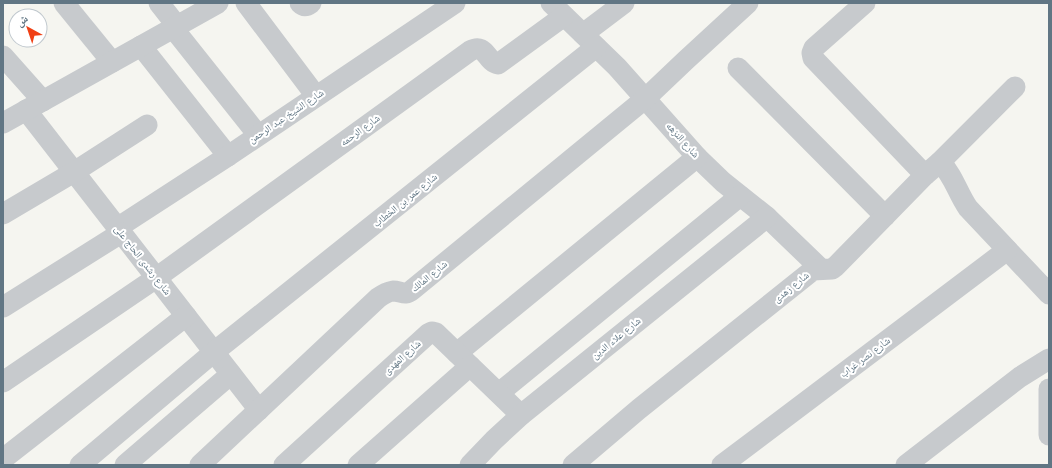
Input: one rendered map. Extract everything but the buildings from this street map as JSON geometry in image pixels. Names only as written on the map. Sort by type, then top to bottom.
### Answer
[{"type":"street","points":[[64,3],[112,62]]},
{"type":"street","points":[[159,3],[175,27],[258,135]]},
{"type":"street","points":[[3,123],[218,3]]},
{"type":"street","points":[[246,3],[316,96]]},
{"type":"street","points":[[300,3],[302,6],[306,6],[311,3]]},
{"type":"street","name":"شارع الشيخ عبد الرحمن","points":[[3,307],[455,3]]},
{"type":"street","name":"شارع عمر بن الخطاب","points":[[80,465],[589,41],[624,3]]},
{"type":"street","name":"شارع المالك","points":[[200,465],[378,298],[386,293],[394,291],[404,294],[409,293],[646,98],[748,3]]},
{"type":"street","points":[[865,3],[814,48],[812,53],[814,58],[933,169],[952,176],[959,193],[968,208],[1049,294]]},
{"type":"street","name":"شارع النزهه","points":[[554,6],[646,98],[697,157],[723,182],[767,217],[821,269]]},
{"type":"street","name":"شارع الرحمه","points":[[156,278],[470,51],[477,48],[481,49],[492,61],[498,64],[554,6]]},
{"type":"street","points":[[141,46],[228,156]]},
{"type":"street","name":"شارع رشدى الحاج على","points":[[3,56],[74,172],[259,410]]},
{"type":"street","points":[[738,68],[885,216]]},
{"type":"street","name":"شارع زهدى","points":[[573,465],[639,408],[813,270],[832,269],[836,266],[1015,87]]},
{"type":"street","points":[[3,214],[74,172],[147,125]]},
{"type":"street","points":[[358,465],[464,359],[697,157]]},
{"type":"street","points":[[499,392],[740,196]]},
{"type":"street","name":"شارع علاء الدين","points":[[470,465],[521,415],[767,217]]},
{"type":"street","name":"شارع نصر غراب","points":[[722,465],[1007,250]]},
{"type":"street","points":[[3,382],[156,278]]},
{"type":"street","points":[[3,459],[186,316]]},
{"type":"street","name":"شارع المهدى","points":[[284,465],[432,332],[436,333],[464,359],[521,415]]},
{"type":"street","points":[[906,465],[1020,377],[1049,359]]},
{"type":"street","points":[[125,465],[231,374]]},
{"type":"street","points":[[1049,389],[1049,435]]}]
